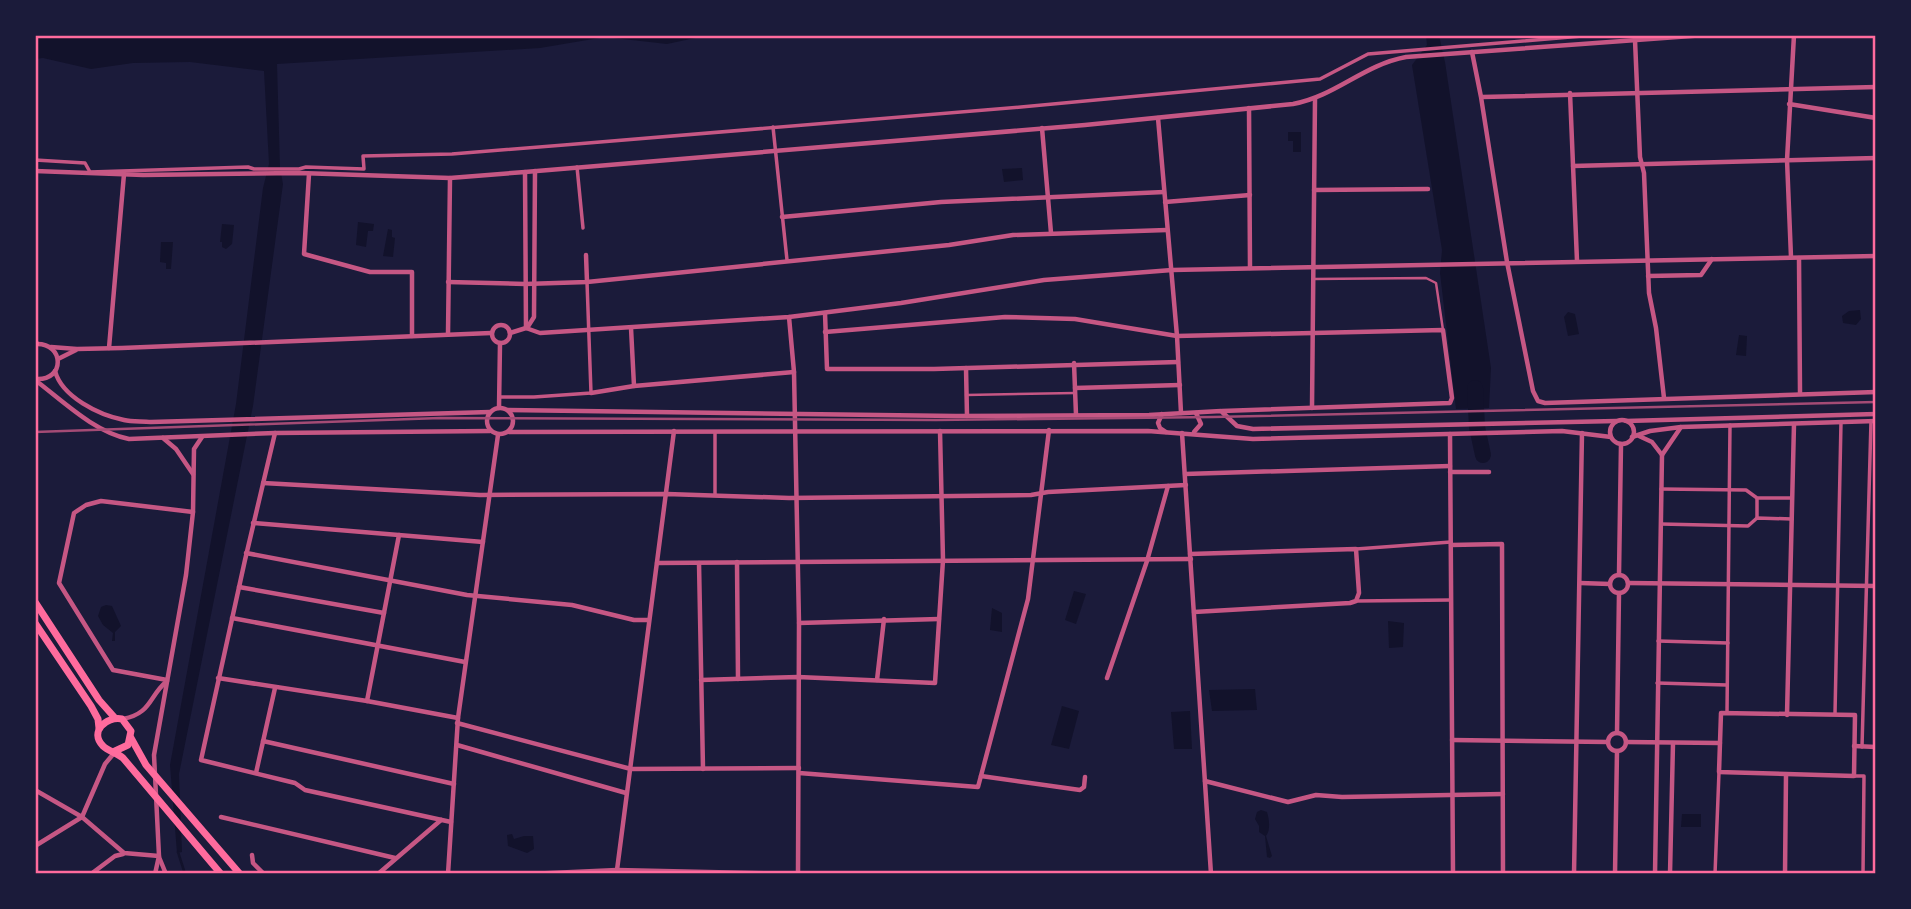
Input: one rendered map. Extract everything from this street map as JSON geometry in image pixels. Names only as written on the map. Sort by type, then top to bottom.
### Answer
[{"type":"main road","points":[[35,602],[99,699],[128,724],[131,738],[146,765],[240,874]]},
{"type":"main road","points":[[35,623],[91,706],[98,719],[99,739],[103,746],[115,751],[221,874]]},
{"type":"main road","points":[[99,729],[103,722],[118,718]]},
{"type":"main road","points":[[115,751],[124,748],[131,738]]},
{"type":"street","points":[[299,171],[306,167],[364,169],[363,156],[464,153],[1021,107],[1320,79],[1368,54],[1594,35]]},
{"type":"street","points":[[35,171],[124,174],[299,171],[309,174],[450,177],[526,172],[1249,108],[1315,99],[1371,67],[1406,57],[1705,35]]},
{"type":"street","points":[[1791,257],[1787,160],[1788,104],[1794,35]]},
{"type":"street","points":[[1635,40],[1649,293],[1664,398]]},
{"type":"street","points":[[1472,52],[1507,262],[1536,399],[1545,403],[1876,392]]},
{"type":"street","points":[[1481,97],[1876,87]]},
{"type":"street","points":[[1570,93],[1577,261]]},
{"type":"street","points":[[1312,408],[1315,99]]},
{"type":"street","points":[[1788,104],[1876,118]]},
{"type":"street","points":[[1249,108],[1250,268]]},
{"type":"street","points":[[1158,118],[1172,270],[1181,412]]},
{"type":"street","points":[[773,127],[786,260]]},
{"type":"street","points":[[1042,128],[1051,233]]},
{"type":"street","points":[[1573,166],[1876,158]]},
{"type":"street","points":[[35,160],[85,163],[90,172],[248,167],[255,172]]},
{"type":"street","points":[[577,167],[583,228]]},
{"type":"street","points":[[510,333],[526,328],[534,317],[535,171]]},
{"type":"street","points":[[526,172],[526,328]]},
{"type":"street","points":[[109,348],[124,174]]},
{"type":"street","points":[[309,174],[304,254],[370,272],[412,272],[412,336]]},
{"type":"street","points":[[448,334],[450,177]]},
{"type":"street","points":[[1314,190],[1427,189]]},
{"type":"street","points":[[782,217],[942,202],[1049,195],[1164,192]]},
{"type":"street","points":[[1165,202],[1250,195]]},
{"type":"street","points":[[448,282],[587,282],[948,245],[1013,235],[1167,230]]},
{"type":"street","points":[[586,255],[591,330],[591,393]]},
{"type":"street","points":[[526,328],[540,333],[789,317],[1044,280],[1172,270],[1876,256]]},
{"type":"street","points":[[1799,258],[1800,393]]},
{"type":"street","points":[[1648,276],[1701,275],[1712,259]]},
{"type":"street","points":[[825,313],[827,369],[1178,362]]},
{"type":"street","points":[[528,874],[617,870],[798,874],[799,623],[796,433],[789,317]]},
{"type":"street","points":[[55,371],[60,384],[70,394],[97,411],[124,420],[490,412],[499,408],[795,415],[1162,414],[1450,403],[1452,398],[1443,330],[1177,336],[1075,319],[1005,317],[825,332]]},
{"type":"street","points":[[502,325],[510,333],[507,341],[500,343],[493,339],[494,328],[502,325]]},
{"type":"street","points":[[631,328],[634,386]]},
{"type":"street","points":[[35,344],[77,349],[492,333]]},
{"type":"street","points":[[499,408],[500,343]]},
{"type":"street","points":[[35,380],[48,378],[55,371],[58,359],[51,347]]},
{"type":"street","points":[[58,359],[77,349]]},
{"type":"street","points":[[1074,363],[1076,415]]},
{"type":"street","points":[[966,367],[967,416]]},
{"type":"street","points":[[499,397],[591,393],[634,386],[794,372]]},
{"type":"street","points":[[35,380],[116,437],[129,439],[262,433],[491,431],[498,435],[509,432],[674,430],[796,433],[1049,430],[1182,432],[1253,439],[1507,432],[1582,433],[1611,437],[1621,444]]},
{"type":"street","points":[[1075,391],[1180,386]]},
{"type":"street","points":[[508,410],[513,421],[509,432]]},
{"type":"street","points":[[1221,411],[1237,426],[1253,429],[1876,414]]},
{"type":"street","points":[[490,412],[486,419],[491,431]]},
{"type":"street","points":[[1194,433],[1201,424],[1196,413]]},
{"type":"street","points":[[1162,414],[1158,422],[1160,428],[1167,433]]},
{"type":"street","points":[[1611,437],[1610,430],[1616,421]]},
{"type":"street","points":[[1626,421],[1632,426],[1632,438]]},
{"type":"street","points":[[1621,444],[1650,430],[1681,426],[1873,421],[1862,747]]},
{"type":"street","points":[[1835,715],[1841,422]]},
{"type":"street","points":[[1787,715],[1794,424]]},
{"type":"street","points":[[1727,713],[1730,425]]},
{"type":"street","points":[[1655,874],[1662,455],[1681,426]]},
{"type":"street","points":[[617,870],[674,430]]},
{"type":"street","points":[[715,430],[715,495]]},
{"type":"street","points":[[701,680],[798,677],[935,683],[943,560],[940,430]]},
{"type":"street","points":[[218,678],[368,701],[458,720],[631,769],[799,770],[978,788],[1028,598],[1049,430]]},
{"type":"street","points":[[1182,432],[1211,874]]},
{"type":"street","points":[[275,433],[201,760],[295,783],[305,790],[451,822]]},
{"type":"street","points":[[1453,433],[1450,469],[1453,874]]},
{"type":"street","points":[[1574,874],[1582,433]]},
{"type":"street","points":[[448,874],[458,720],[498,435]]},
{"type":"street","points":[[1638,435],[1652,442],[1662,455]]},
{"type":"street","points":[[155,874],[159,856],[155,755],[186,575],[194,512],[194,449],[203,436]]},
{"type":"street","points":[[162,438],[176,449],[193,475]]},
{"type":"street","points":[[1619,575],[1621,444]]},
{"type":"street","points":[[1185,474],[1450,469],[1489,472]]},
{"type":"street","points":[[263,483],[491,495],[667,494],[796,498],[1031,495],[1186,485]]},
{"type":"street","points":[[1107,678],[1147,561],[1168,486]]},
{"type":"street","points":[[1661,489],[1746,490],[1757,498],[1792,498]]},
{"type":"street","points":[[1757,498],[1757,518]]},
{"type":"street","points":[[168,680],[113,670],[59,583],[74,513],[86,505],[101,501],[194,512]]},
{"type":"street","points":[[1661,524],[1748,526],[1757,518],[1792,519]]},
{"type":"street","points":[[253,523],[483,542]]},
{"type":"street","points":[[368,701],[399,535]]},
{"type":"street","points":[[657,563],[1147,561],[1191,556],[1502,544],[1503,874]]},
{"type":"street","points":[[1356,549],[1359,593],[1356,601]]},
{"type":"street","points":[[246,553],[391,580],[476,594],[572,605],[634,620],[648,620]]},
{"type":"street","points":[[737,562],[738,679]]},
{"type":"street","points":[[699,563],[703,769]]},
{"type":"street","points":[[1610,584],[1614,577],[1619,575]]},
{"type":"street","points":[[1610,584],[1614,591],[1619,593],[1626,590],[1628,583],[1619,575]]},
{"type":"street","points":[[1580,583],[1610,584]]},
{"type":"street","points":[[1628,583],[1876,586]]},
{"type":"street","points":[[239,587],[384,613]]},
{"type":"street","points":[[1617,733],[1619,593]]},
{"type":"street","points":[[1194,612],[1356,601],[1450,600]]},
{"type":"street","points":[[232,618],[465,662]]},
{"type":"street","points":[[877,680],[884,619]]},
{"type":"street","points":[[799,623],[939,619]]},
{"type":"street","points":[[1658,641],[1728,643]]},
{"type":"street","points":[[118,718],[139,714],[148,707],[168,680]]},
{"type":"street","points":[[1657,683],[1727,685]]},
{"type":"street","points":[[256,774],[275,688]]},
{"type":"street","points":[[1715,874],[1721,713],[1855,715],[1854,776]]},
{"type":"street","points":[[1617,733],[1625,737],[1626,742],[1622,749],[1617,751],[1610,747],[1608,741],[1612,734],[1617,733]]},
{"type":"street","points":[[1452,740],[1608,741]]},
{"type":"street","points":[[263,741],[454,784]]},
{"type":"street","points":[[1626,742],[1720,743]]},
{"type":"street","points":[[1670,874],[1673,743]]},
{"type":"street","points":[[457,745],[626,793]]},
{"type":"street","points":[[103,746],[105,764]]},
{"type":"street","points":[[1854,746],[1876,747]]},
{"type":"street","points":[[35,846],[82,817],[105,764],[115,751]]},
{"type":"street","points":[[1615,874],[1617,751]]},
{"type":"street","points":[[1719,772],[1864,776],[1863,874]]},
{"type":"street","points":[[1785,874],[1786,775]]},
{"type":"street","points":[[981,776],[1080,790],[1084,787],[1086,777]]},
{"type":"street","points":[[1205,781],[1288,802],[1316,795],[1342,797],[1503,794]]},
{"type":"street","points":[[35,790],[82,817],[124,853]]},
{"type":"street","points":[[221,817],[395,858]]},
{"type":"street","points":[[378,874],[441,820]]},
{"type":"street","points":[[91,874],[115,856],[124,853],[159,856]]},
{"type":"street","points":[[252,855],[253,863],[264,874]]},
{"type":"street","points":[[159,856],[166,874]]},
{"type":"lane","points":[[1313,279],[1426,278],[1436,283],[1443,330]]},
{"type":"lane","points":[[966,396],[1075,391]]},
{"type":"shaded area","points":[[35,35],[709,35],[667,44],[605,37],[540,48],[277,64],[280,168],[283,184],[253,406],[179,774],[182,852],[177,853],[170,765],[236,404],[263,188],[269,164],[264,71],[190,62],[133,63],[91,69],[43,58],[35,59]]},
{"type":"shaded area","points":[[1426,35],[1439,35],[1445,62],[1491,368],[1489,408],[1456,409],[1440,273],[1442,250],[1412,65],[1427,45]]},
{"type":"shaded area","points":[[1288,132],[1301,132],[1301,152],[1293,152],[1293,141],[1288,141]]},
{"type":"shaded area","points":[[1022,168],[1023,180],[1004,182],[1002,169]]},
{"type":"shaded area","points":[[358,222],[374,224],[373,231],[368,231],[366,247],[356,245]]},
{"type":"shaded area","points":[[222,224],[234,225],[232,244],[226,249],[220,242]]},
{"type":"shaded area","points":[[388,229],[392,230],[392,237],[395,238],[393,257],[383,256]]},
{"type":"shaded area","points":[[161,242],[173,242],[171,269],[166,269],[166,263],[160,262]]},
{"type":"shaded area","points":[[1860,310],[1861,319],[1856,325],[1843,323],[1842,316],[1849,311]]},
{"type":"shaded area","points":[[1568,312],[1575,314],[1579,334],[1568,336],[1564,317]]},
{"type":"shaded area","points":[[1739,335],[1747,336],[1746,356],[1736,355]]},
{"type":"shaded area","points":[[1074,591],[1086,594],[1076,624],[1065,620]]},
{"type":"shaded area","points":[[112,606],[121,626],[115,632],[115,641],[112,641],[113,633],[103,625],[98,616],[101,607]]},
{"type":"shaded area","points":[[992,608],[1002,613],[1002,632],[990,630]]},
{"type":"shaded area","points":[[1388,621],[1404,623],[1403,647],[1389,648]]},
{"type":"shaded area","points":[[1255,689],[1257,710],[1212,711],[1209,690]]},
{"type":"shaded area","points":[[1062,706],[1079,711],[1069,749],[1051,745]]},
{"type":"shaded area","points":[[1190,711],[1192,749],[1174,749],[1171,712]]},
{"type":"shaded area","points":[[1257,812],[1267,812],[1269,828],[1266,836],[1272,856],[1270,858],[1267,857],[1265,836],[1259,832],[1255,819]]},
{"type":"shaded area","points":[[1682,814],[1701,814],[1701,827],[1681,827]]},
{"type":"shaded area","points":[[512,834],[514,839],[533,836],[534,849],[527,853],[508,846],[507,835]]},
{"type":"waterway","points":[[1475,388],[1477,427],[1483,455]]},
{"type":"waterway","points":[[178,852],[185,874]]},
{"type":"railway","points":[[35,432],[440,418],[936,420],[1213,417],[1876,402]]}]
